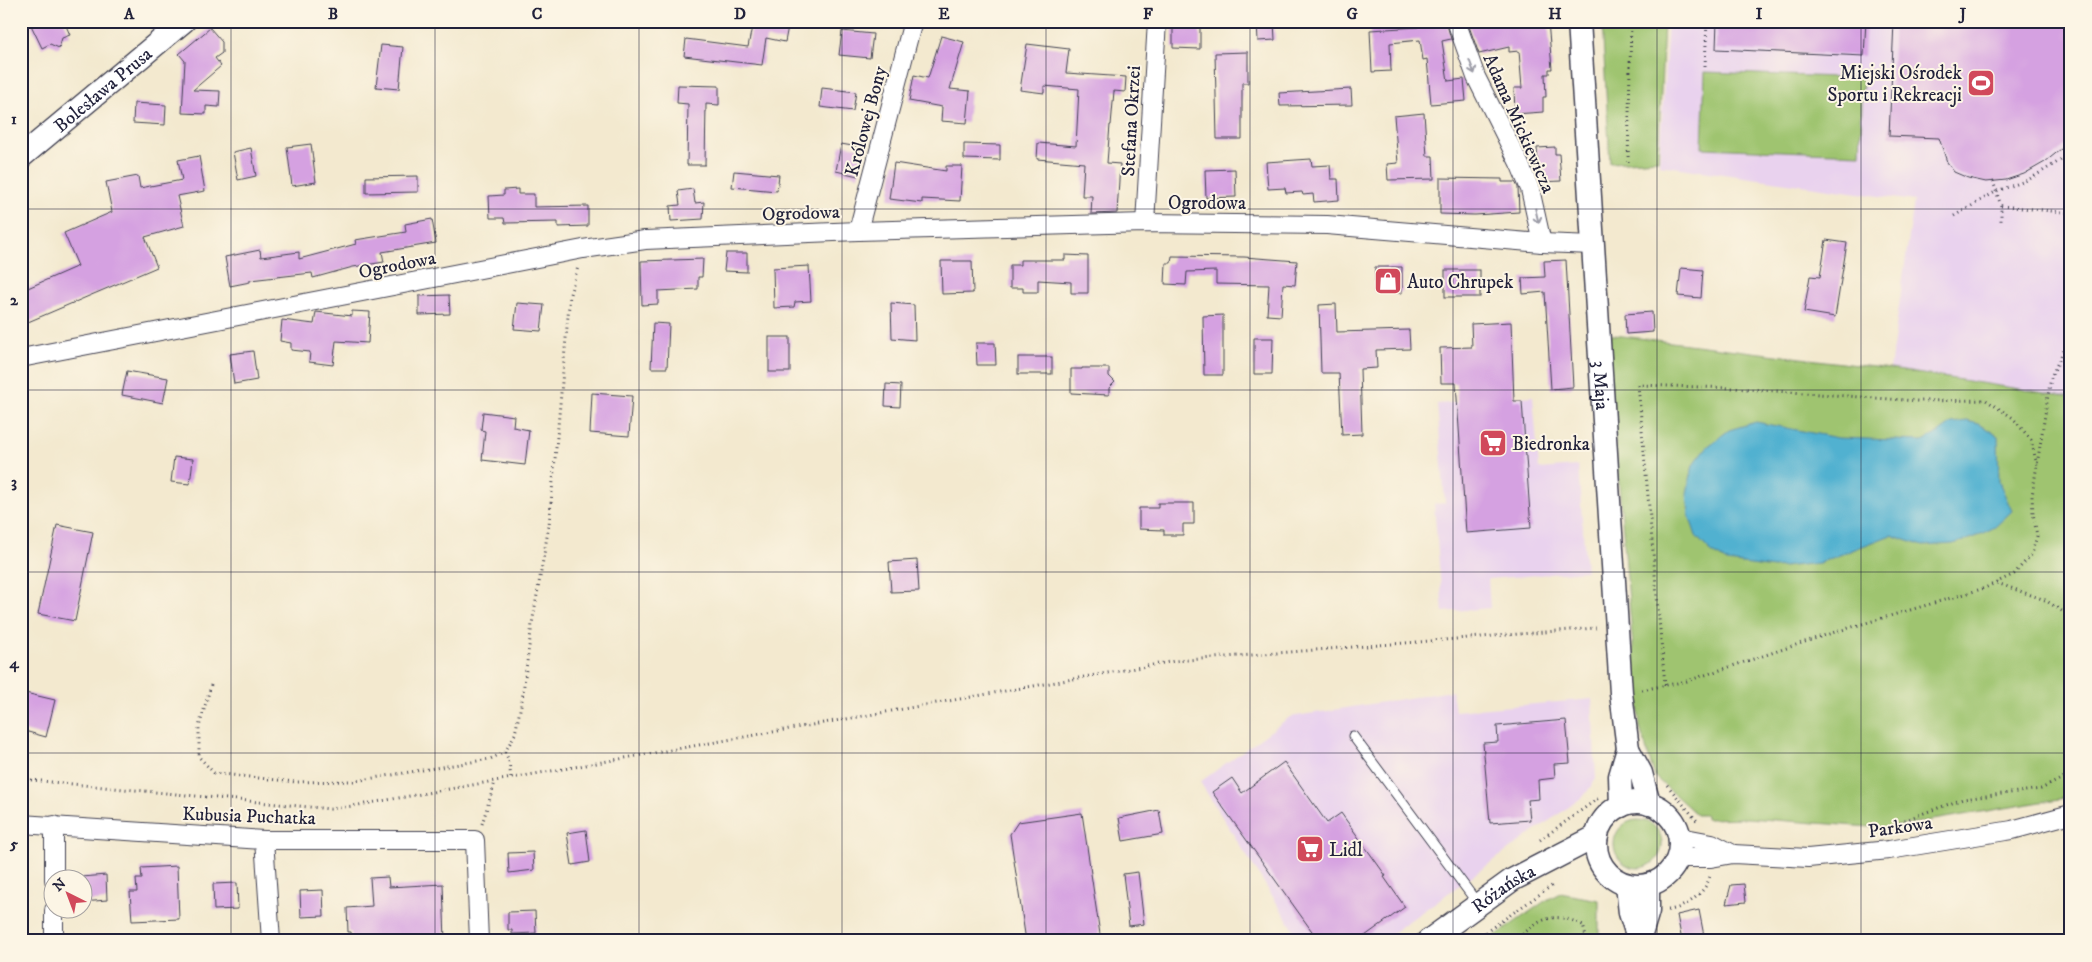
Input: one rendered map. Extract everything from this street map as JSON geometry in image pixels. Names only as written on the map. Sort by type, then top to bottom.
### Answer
[{"type":"street","name":"Bolesława Prusa","points":[[21,157],[184,21]]},
{"type":"street","name":"Królowej Bony","points":[[858,231],[913,21]]},
{"type":"street","name":"Stefana Okrzei","points":[[1145,223],[1156,21]]},
{"type":"street","name":"Adama Mickiewicza","points":[[1456,21],[1476,77],[1530,189],[1542,243]]},
{"type":"street","name":"3 Maja","points":[[1579,21],[1621,693],[1628,749],[1641,773],[1648,804]]},
{"type":"street","name":"Ogrodowa","points":[[21,358],[583,249],[645,240],[858,231],[1145,223],[1326,225],[1593,246]]},
{"type":"street","name":"3 Maja","points":[[1612,800],[1628,749]]},
{"type":"street","points":[[1612,800],[1648,804],[1660,808],[1669,816],[1676,826],[1679,848],[1671,870],[1666,875],[1638,885],[1609,875],[1598,847],[1602,824],[1610,813],[1612,800]]},
{"type":"street","name":"Parkowa","points":[[1679,848],[1711,858],[1733,854],[1808,858],[1889,850],[2012,830],[2071,814]]},
{"type":"street","name":"Kubusia Puchatka","points":[[21,824],[264,840],[475,840]]},
{"type":"street","points":[[54,825],[54,870]]},
{"type":"street","points":[[264,840],[271,941]]},
{"type":"street","points":[[475,840],[479,941]]},
{"type":"street","name":"Różańska","points":[[1428,941],[1512,880],[1556,857],[1598,847]]},
{"type":"street","points":[[54,920],[54,941]]},
{"type":"lane","points":[[1353,736],[1478,904]]},
{"type":"path","points":[[1628,162],[1631,21]]},
{"type":"path","points":[[1705,66],[1707,21]]},
{"type":"path","points":[[1954,216],[1997,191],[2028,180],[2071,154]]},
{"type":"path","points":[[1993,181],[2001,206],[2000,222]]},
{"type":"path","points":[[2001,206],[2071,213]]},
{"type":"path","points":[[212,684],[199,727],[199,757],[214,773],[295,782],[355,781],[490,759],[505,752],[515,734],[522,700],[532,624],[549,525],[570,294],[583,249]]},
{"type":"path","points":[[1621,693],[1687,681],[1835,632],[1985,588],[2014,574],[2032,554],[2037,536],[2032,496],[2051,377],[2071,335]]},
{"type":"path","points":[[1665,685],[1638,385],[1733,388],[1918,401],[1986,400],[2013,418],[2031,440],[2037,465]]},
{"type":"path","points":[[1996,583],[2045,600],[2071,617]]},
{"type":"path","points":[[21,779],[330,809],[495,782],[1175,662],[1596,628]]},
{"type":"path","points":[[505,752],[509,761],[511,779]]},
{"type":"path","points":[[1882,833],[1913,817],[1963,799],[2041,789],[2071,774]]},
{"type":"path","points":[[1662,778],[1704,828]]},
{"type":"path","points":[[475,840],[479,836],[495,782]]},
{"type":"path","points":[[1534,845],[1612,800]]},
{"type":"path","points":[[1664,911],[1677,910],[1699,894],[1710,877],[1710,869]]},
{"type":"path","points":[[1473,941],[1553,885]]},
{"type":"path","points":[[1515,941],[1549,917],[1568,918],[1583,925],[1587,941]]},
{"type":"shaded area","points":[[1668,21],[2071,21],[2071,397],[1890,369],[1914,201],[1659,165]]},
{"type":"shaded area","points":[[1533,396],[1539,469],[1578,466],[1586,571],[1488,579],[1490,608],[1443,612],[1434,504],[1445,503],[1437,404]]},
{"type":"shaded area","points":[[1452,691],[1455,711],[1592,699],[1596,779],[1584,796],[1381,941],[1301,941],[1200,782],[1290,717]]},
{"type":"green space","points":[[1602,21],[1664,21],[1658,160],[1610,163]]},
{"type":"green space","points":[[1705,72],[1863,78],[1860,154],[1702,148]]},
{"type":"green space","points":[[1606,334],[1890,369],[2071,397],[2071,797],[1885,828],[1747,818],[1706,819],[1706,815],[1697,815],[1655,777],[1640,728]]},
{"type":"green space","points":[[1633,820],[1643,820],[1655,827],[1662,839],[1662,849],[1655,861],[1643,868],[1633,868],[1625,864],[1618,857],[1614,849],[1614,839],[1618,831],[1625,824]]},
{"type":"green space","points":[[1560,893],[1599,900],[1599,941],[1488,941],[1545,901]]},
{"type":"water","points":[[1967,421],[1979,424],[1998,436],[1999,482],[2012,511],[1995,527],[1973,538],[1953,544],[1923,546],[1891,535],[1819,563],[1774,568],[1727,562],[1710,551],[1696,536],[1689,515],[1687,493],[1693,465],[1707,447],[1729,430],[1756,422],[1838,438],[1923,441],[1952,423]]},
{"type":"building","points":[[29,21],[64,21],[70,35],[62,38],[59,48],[50,44],[42,48]]},
{"type":"building","points":[[753,21],[789,21],[785,42],[766,38],[762,65],[684,56],[686,39],[748,47]]},
{"type":"building","points":[[1173,21],[1200,21],[1200,49],[1173,48]]},
{"type":"building","points":[[1257,21],[1274,21],[1275,40],[1258,41]]},
{"type":"building","points":[[1418,21],[1446,21],[1451,39],[1442,41],[1448,81],[1464,79],[1466,101],[1431,104],[1427,59],[1423,60],[1420,40],[1390,43],[1391,71],[1372,72],[1370,30],[1418,27]]},
{"type":"building","points":[[1467,21],[1548,21],[1552,69],[1549,69],[1549,74],[1545,74],[1546,97],[1543,97],[1543,112],[1515,114],[1514,88],[1522,88],[1519,51],[1509,52],[1509,47],[1479,54]]},
{"type":"building","points":[[1717,21],[1744,21],[1743,25],[1827,27],[1827,21],[1866,21],[1864,56],[1716,49]]},
{"type":"building","name":"Miejski Ośrodek Sportu i Rekreacji","points":[[1894,21],[2071,21],[2071,141],[2045,162],[2024,174],[2006,180],[1986,182],[1968,178],[1954,172],[1947,162],[1939,138],[1889,136]]},
{"type":"building","points":[[210,28],[222,42],[222,53],[215,58],[221,66],[193,90],[220,91],[219,107],[206,106],[206,114],[182,113],[185,61],[179,54]]},
{"type":"building","points":[[842,31],[873,34],[870,58],[839,55]]},
{"type":"building","points":[[941,36],[964,42],[950,89],[970,91],[967,123],[941,121],[942,107],[909,101],[914,75],[928,78]]},
{"type":"building","points":[[1027,44],[1069,49],[1066,73],[1126,77],[1125,92],[1114,91],[1107,163],[1120,164],[1117,213],[1091,214],[1092,196],[1082,196],[1084,163],[1037,159],[1038,143],[1076,146],[1079,89],[1044,86],[1044,93],[1020,90]]},
{"type":"building","points":[[381,45],[403,47],[399,89],[376,87]]},
{"type":"building","points":[[1248,52],[1248,83],[1242,83],[1242,139],[1217,139],[1215,53]]},
{"type":"building","points":[[678,85],[719,86],[719,105],[706,104],[705,165],[687,165],[688,104],[677,103]]},
{"type":"building","points":[[822,88],[856,92],[853,111],[820,107]]},
{"type":"building","points":[[1351,89],[1352,105],[1280,106],[1279,93]]},
{"type":"building","points":[[134,103],[166,105],[165,125],[133,123]]},
{"type":"building","points":[[1424,113],[1427,156],[1433,156],[1434,179],[1388,180],[1387,164],[1398,163],[1394,116]]},
{"type":"building","points":[[311,144],[316,182],[292,186],[287,147]]},
{"type":"building","points":[[841,144],[864,148],[858,176],[836,171]]},
{"type":"building","points":[[964,144],[1000,145],[1000,160],[964,159]]},
{"type":"building","points":[[1555,147],[1555,154],[1559,154],[1561,181],[1539,182],[1537,148]]},
{"type":"building","points":[[251,148],[256,176],[238,180],[233,152]]},
{"type":"building","points":[[199,156],[205,191],[177,196],[184,226],[145,237],[157,267],[21,325],[21,291],[78,266],[64,233],[112,212],[106,182],[138,176],[140,188],[182,180],[178,160]]},
{"type":"building","points":[[1311,159],[1312,166],[1330,165],[1331,179],[1338,179],[1339,200],[1314,202],[1313,194],[1303,195],[1302,192],[1286,193],[1285,188],[1268,189],[1266,162]]},
{"type":"building","points":[[894,163],[946,171],[946,166],[962,166],[960,201],[922,199],[922,203],[889,199]]},
{"type":"building","points":[[1235,169],[1236,197],[1206,198],[1205,170]]},
{"type":"building","points":[[734,171],[779,175],[777,191],[732,187]]},
{"type":"building","points":[[418,176],[418,192],[366,193],[366,177]]},
{"type":"building","points":[[1440,178],[1502,179],[1502,182],[1515,182],[1518,187],[1519,212],[1475,215],[1440,214]]},
{"type":"building","points":[[518,189],[518,194],[534,194],[534,207],[588,206],[588,226],[558,227],[558,222],[505,223],[504,218],[490,218],[489,196],[504,195],[504,190]]},
{"type":"building","points":[[693,189],[695,203],[704,202],[703,219],[671,221],[670,206],[680,205],[678,191]]},
{"type":"building","points":[[432,219],[436,243],[382,252],[384,262],[353,267],[313,278],[312,273],[250,280],[250,282],[230,286],[225,257],[260,250],[261,257],[299,252],[299,259],[356,244],[355,240],[406,232],[405,224]]},
{"type":"building","points":[[1826,240],[1847,243],[1835,317],[1804,312],[1810,276],[1820,277]]},
{"type":"building","points":[[726,253],[747,253],[747,272],[724,271]]},
{"type":"building","points":[[1065,255],[1088,256],[1088,293],[1071,293],[1071,282],[1038,280],[1038,292],[1023,292],[1023,288],[1010,288],[1010,265],[1020,265],[1020,260],[1065,260]]},
{"type":"building","points":[[1172,256],[1244,257],[1297,261],[1295,285],[1283,284],[1281,316],[1267,315],[1269,285],[1216,284],[1216,271],[1187,272],[1186,285],[1165,284],[1166,263],[1171,263]]},
{"type":"building","points":[[703,259],[702,277],[698,277],[698,289],[658,291],[658,304],[642,305],[641,261]]},
{"type":"building","points":[[1566,260],[1573,387],[1551,389],[1545,292],[1523,294],[1522,278],[1545,277],[1544,261]]},
{"type":"building","points":[[941,261],[972,261],[973,293],[942,294]]},
{"type":"building","points":[[809,266],[811,301],[795,302],[794,307],[774,308],[773,268]]},
{"type":"building","name":"Auto Chrupek","points":[[1375,267],[1402,267],[1402,293],[1374,292]]},
{"type":"building","points":[[1681,268],[1703,270],[1701,298],[1678,296]]},
{"type":"building","points":[[1445,270],[1480,270],[1480,297],[1445,297]]},
{"type":"building","points":[[449,295],[450,314],[419,315],[419,296]]},
{"type":"building","points":[[517,303],[544,305],[541,331],[514,329]]},
{"type":"building","points":[[891,303],[914,305],[915,340],[892,338]]},
{"type":"building","points":[[1336,304],[1337,332],[1409,330],[1410,349],[1376,350],[1377,368],[1360,369],[1362,434],[1342,435],[1339,373],[1321,373],[1319,305]]},
{"type":"building","points":[[352,311],[370,312],[368,343],[336,341],[333,365],[309,362],[310,352],[291,350],[291,343],[280,341],[282,320],[314,324],[316,312],[352,316]]},
{"type":"building","points":[[1652,312],[1653,332],[1626,334],[1625,314]]},
{"type":"building","points":[[1223,315],[1223,375],[1204,375],[1203,316]]},
{"type":"building","name":"Biedronka","points":[[1511,322],[1514,401],[1522,401],[1531,528],[1466,533],[1456,383],[1441,383],[1440,348],[1472,347],[1471,324]]},
{"type":"building","points":[[653,323],[669,324],[667,368],[651,368]]},
{"type":"building","points":[[769,337],[790,337],[790,372],[769,372]]},
{"type":"building","points":[[1254,338],[1273,338],[1272,374],[1254,374]]},
{"type":"building","points":[[976,343],[995,343],[996,365],[977,365]]},
{"type":"building","points":[[253,351],[257,380],[234,384],[230,354]]},
{"type":"building","points":[[1018,357],[1052,357],[1052,374],[1018,374]]},
{"type":"building","points":[[1109,368],[1109,376],[1115,382],[1109,388],[1109,395],[1071,393],[1071,369]]},
{"type":"building","points":[[127,371],[168,378],[163,403],[122,395]]},
{"type":"building","points":[[886,384],[901,385],[900,407],[885,406]]},
{"type":"building","points":[[592,393],[632,396],[629,436],[590,433]]},
{"type":"building","points":[[483,412],[514,416],[513,427],[529,430],[525,465],[482,460],[485,431],[481,430]]},
{"type":"building","points":[[174,457],[193,459],[190,484],[171,482]]},
{"type":"building","points":[[1158,503],[1194,503],[1194,524],[1183,524],[1183,535],[1164,535],[1164,530],[1139,529],[1139,508],[1158,508]]},
{"type":"building","points":[[57,525],[93,532],[75,621],[38,614]]},
{"type":"building","points":[[917,560],[919,591],[891,592],[889,562]]},
{"type":"building","points":[[21,692],[55,700],[46,737],[21,730]]},
{"type":"building","points":[[1566,720],[1570,763],[1554,764],[1555,778],[1538,780],[1539,799],[1528,800],[1530,820],[1490,823],[1483,743],[1498,742],[1497,726]]},
{"type":"building","name":"Lidl","points":[[1284,762],[1327,823],[1341,813],[1386,876],[1384,877],[1405,907],[1358,941],[1319,941],[1212,792],[1232,778],[1242,793]]},
{"type":"building","points":[[1159,810],[1163,834],[1123,841],[1119,818]]},
{"type":"building","points":[[1082,813],[1101,941],[1026,941],[1010,834],[1018,822]]},
{"type":"building","points":[[586,830],[590,862],[572,865],[567,833]]},
{"type":"building","points":[[533,852],[534,870],[509,873],[508,853]]},
{"type":"building","points":[[177,866],[179,919],[132,921],[130,892],[137,892],[136,879],[142,879],[141,868]]},
{"type":"building","points":[[1138,872],[1144,924],[1129,926],[1123,874]]},
{"type":"building","points":[[106,875],[107,900],[92,901],[92,876]]},
{"type":"building","points":[[388,877],[389,887],[443,884],[445,941],[352,941],[351,932],[348,932],[347,908],[372,906],[370,878]]},
{"type":"building","points":[[237,883],[238,909],[214,910],[213,884]]},
{"type":"building","points":[[1744,884],[1746,902],[1726,904],[1731,885]]},
{"type":"building","points":[[323,890],[324,916],[301,917],[300,891]]},
{"type":"building","points":[[1699,910],[1705,941],[1682,941],[1677,915]]},
{"type":"building","points":[[535,911],[536,933],[512,934],[512,930],[508,930],[508,912]]},
{"type":"place","name":"Miejski Ośrodek Sportu i Rekreacji","points":[[1981,83]]},
{"type":"place","name":"Auto Chrupek","points":[[1388,281]]},
{"type":"place","name":"Biedronka","points":[[1493,443]]},
{"type":"place","name":"Lidl","points":[[1310,849]]}]
